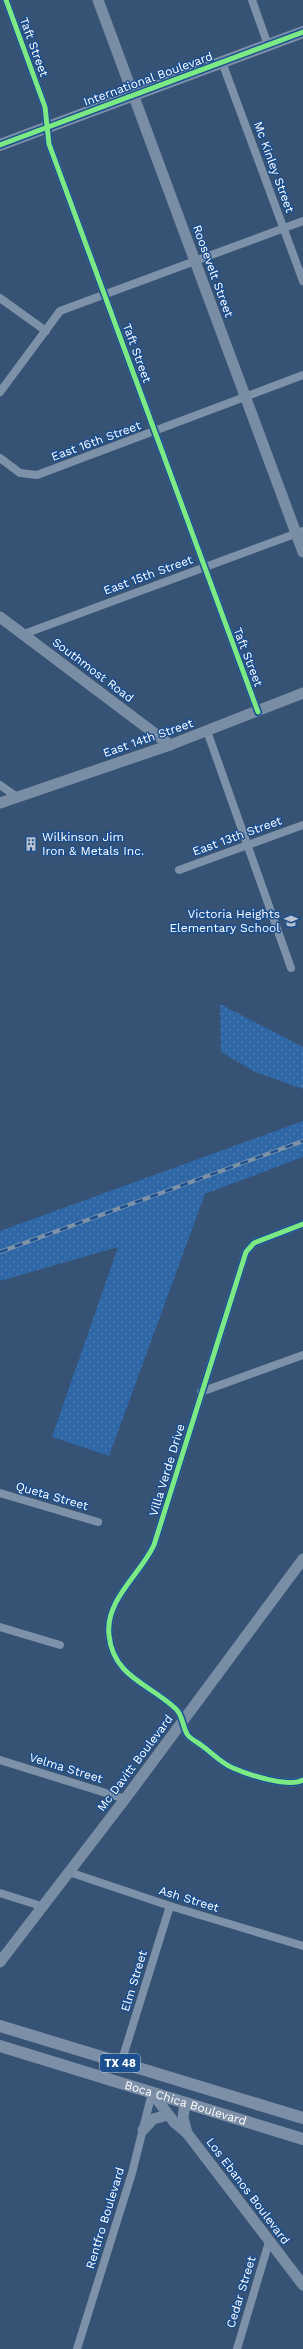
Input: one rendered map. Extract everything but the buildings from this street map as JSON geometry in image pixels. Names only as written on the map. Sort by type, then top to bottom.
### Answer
[{"type":"main road","name":"International Boulevard","points":[[0,144],[303,32]]},
{"type":"main road","name":"Boca Chica Boulevard","points":[[0,2026],[303,2118]]},
{"type":"main road","name":"Boca Chica Boulevard","points":[[0,2046],[303,2139]]},
{"type":"street","name":"Taft Street","points":[[6,0],[45,107],[46,128],[49,144],[258,712]]},
{"type":"street","name":"Roosevelt Street","points":[[98,0],[246,397],[300,532],[303,552]]},
{"type":"street","points":[[252,0],[268,45]]},
{"type":"street","name":"Mc Kinley Street","points":[[222,62],[303,281]]},
{"type":"street","points":[[0,392],[60,311],[303,221]]},
{"type":"street","points":[[0,298],[46,331]]},
{"type":"street","name":"East 16th Street","points":[[0,458],[20,473],[37,475],[303,375]]},
{"type":"street","name":"East 15th Street","points":[[24,634],[300,532]]},
{"type":"street","name":"Southmost Road","points":[[0,617],[170,745]]},
{"type":"street","name":"East 14th Street","points":[[0,803],[170,745],[258,712],[303,693]]},
{"type":"street","points":[[207,731],[291,968]]},
{"type":"street","points":[[0,784],[17,797]]},
{"type":"street","name":"East 13th Street","points":[[179,870],[303,826]]},
{"type":"street","name":"Villa Verde Drive","points":[[303,1224],[254,1243],[246,1252],[154,1545],[147,1560],[113,1605],[108,1634],[111,1648],[124,1671],[176,1709],[183,1720],[187,1734],[233,1768],[284,1783],[296,1783],[303,1780]]},
{"type":"street","points":[[201,1392],[303,1355]]},
{"type":"street","name":"Queta Street","points":[[0,1493],[98,1522]]},
{"type":"street","name":"Mc Davitt Boulevard","points":[[0,1962],[41,1906],[125,1799],[303,1559]]},
{"type":"street","points":[[0,1627],[60,1645]]},
{"type":"street","name":"Velma Street","points":[[0,1760],[125,1799]]},
{"type":"street","name":"Ash Street","points":[[69,1872],[170,1906],[303,1946]]},
{"type":"street","points":[[0,1893],[41,1906]]},
{"type":"street","name":"Elm Street","points":[[121,2063],[170,1906]]},
{"type":"street","name":"Los Ebanos Boulevard","points":[[152,2093],[168,2115],[187,2132],[303,2285]]},
{"type":"street","name":"Rentfro Boulevard","points":[[77,2349],[143,2130],[152,2093]]},
{"type":"street","name":"Los Ebanos Boulevard","points":[[185,2103],[183,2118],[187,2132]]},
{"type":"street","points":[[143,2130],[153,2119],[168,2115]]},
{"type":"street","name":"Cedar Street","points":[[237,2349],[269,2242]]},
{"type":"shaded area","points":[[220,1004],[303,1047],[303,1089],[255,1072],[221,1052]]},
{"type":"shaded area","points":[[303,1121],[303,1157],[205,1194],[109,1456],[52,1437],[118,1247],[0,1281],[0,1231]]},
{"type":"railway","points":[[0,1252],[303,1141]]},
{"type":"cycle path","points":[[6,0],[45,107],[49,144],[258,712]]},
{"type":"cycle path","points":[[0,145],[303,32]]},
{"type":"cycle path","points":[[303,1224],[254,1243],[246,1252],[154,1545],[118,1599],[112,1610],[109,1622],[109,1635],[112,1649],[118,1661],[134,1678],[166,1700],[176,1709],[180,1715],[185,1731],[191,1738],[221,1761],[240,1771],[279,1782],[297,1782],[303,1780]]},
{"type":"place","name":"Wilkinson Jim Iron & Metals Inc.","points":[[31,844]]},
{"type":"place","name":"Victoria Heights Elementary School","points":[[291,921]]}]
